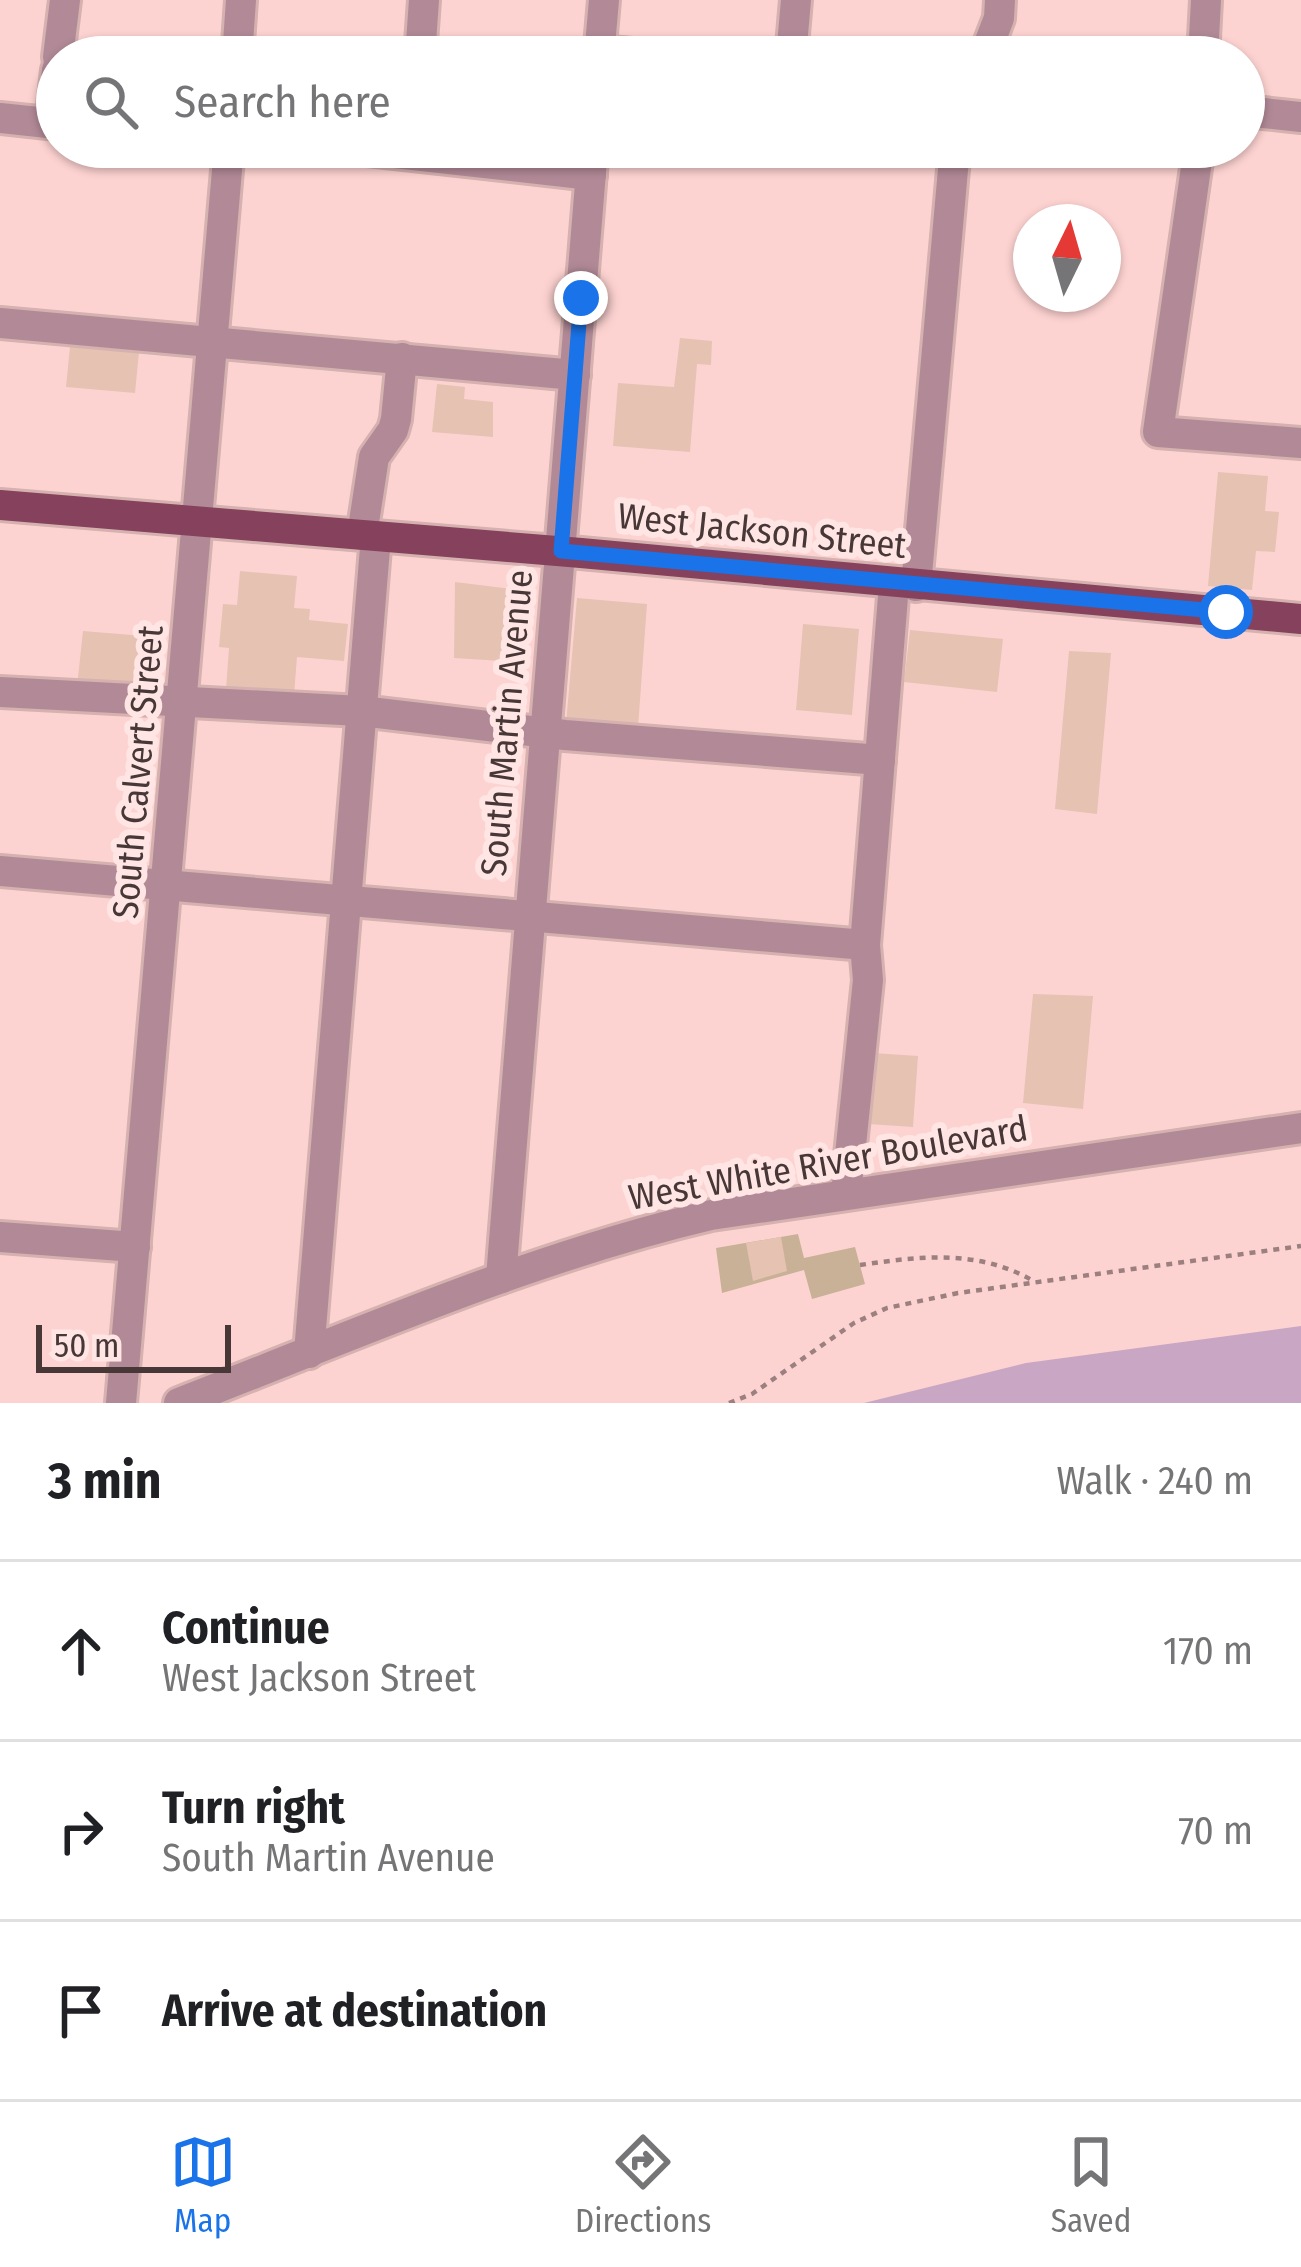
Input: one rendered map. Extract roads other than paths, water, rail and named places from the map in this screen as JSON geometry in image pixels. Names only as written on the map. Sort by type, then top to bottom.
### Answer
[{"type":"main road","name":"West Jackson Street","points":[[0,505],[1301,619]]},
{"type":"street","points":[[61,36],[65,0]]},
{"type":"street","points":[[238,36],[241,0]]},
{"type":"street","points":[[421,36],[424,0]]},
{"type":"street","points":[[601,36],[604,0]]},
{"type":"street","points":[[793,36],[796,0]]},
{"type":"street","points":[[992,36],[1000,0]]},
{"type":"street","points":[[1204,36],[1206,0]]},
{"type":"street","points":[[1265,113],[1301,117]]},
{"type":"street","points":[[0,118],[36,121]]},
{"type":"street","name":"South Calvert Street","points":[[121,1403],[228,168]]},
{"type":"street","name":"South Martin Avenue","points":[[501,1278],[591,168]]},
{"type":"street","points":[[846,1194],[868,980],[865,945],[880,760],[953,168]]},
{"type":"street","points":[[1196,168],[1158,432],[1301,442]]},
{"type":"street","points":[[0,322],[574,375]]},
{"type":"street","points":[[309,1353],[361,711],[374,458],[393,430],[402,358]]},
{"type":"street","points":[[0,692],[361,711],[544,733],[880,760]]},
{"type":"street","points":[[0,871],[865,945]]},
{"type":"street","name":"West White River Boulevard","points":[[179,1403],[501,1278],[652,1229],[711,1215],[1301,1128]]},
{"type":"street","points":[[0,1237],[135,1247]]}]
